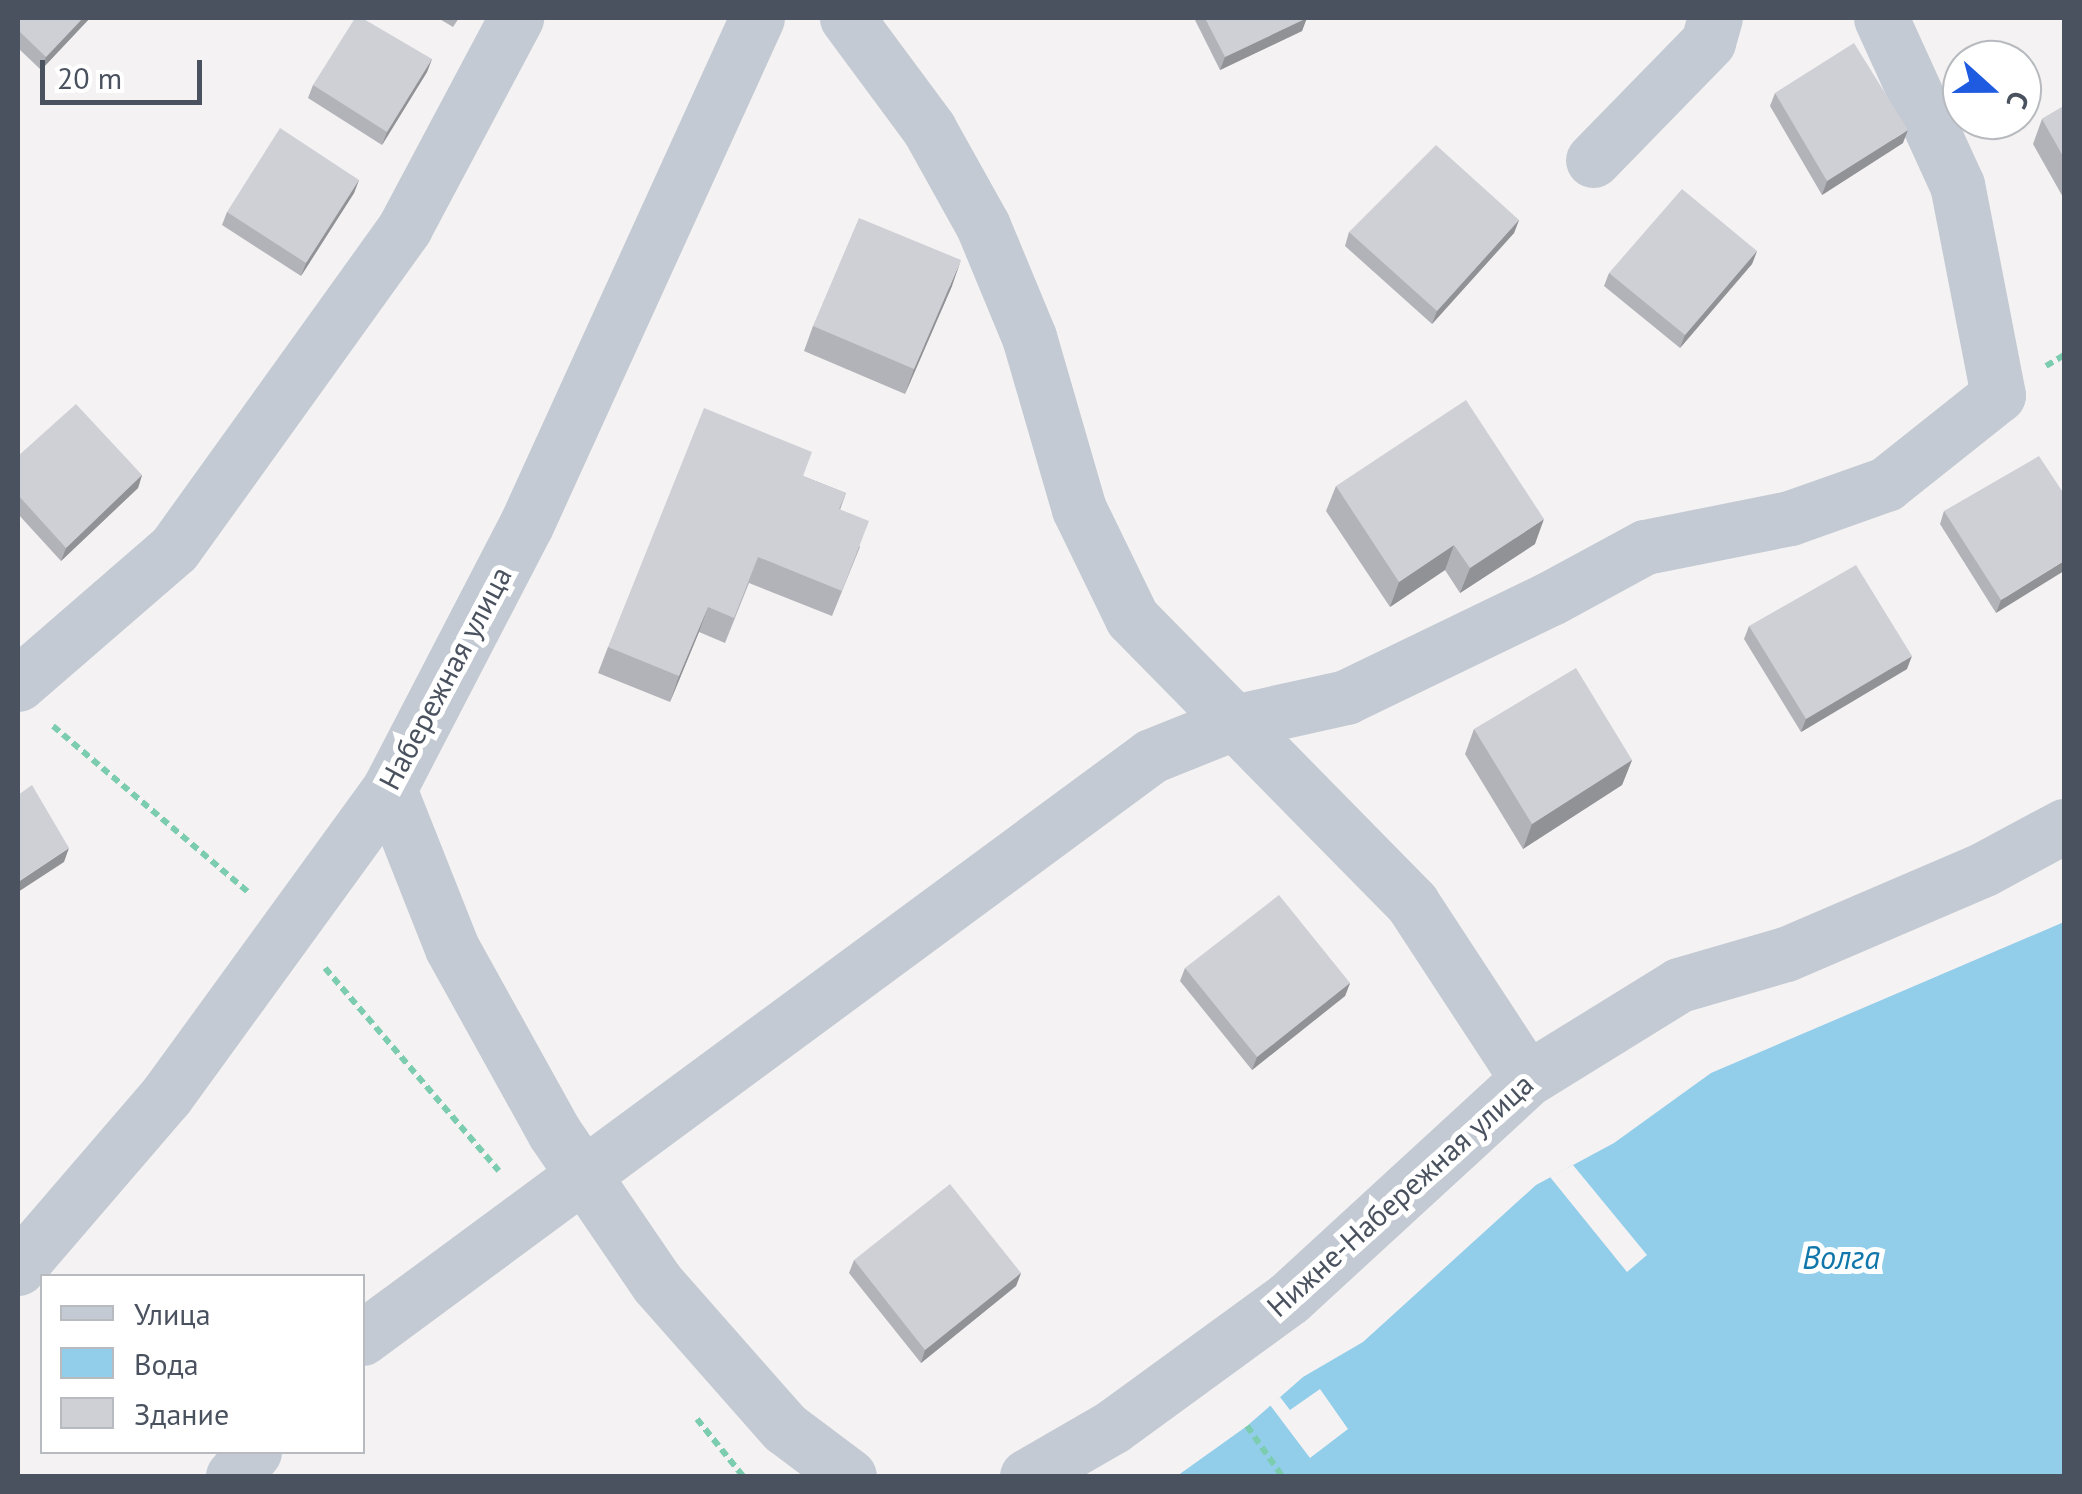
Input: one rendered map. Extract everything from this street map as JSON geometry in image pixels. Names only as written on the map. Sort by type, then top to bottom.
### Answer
[{"type":"street","points":[[33,703],[174,549],[404,226],[516,18]]},
{"type":"street","name":"Набережная улица","points":[[18,1268],[166,1096],[389,790],[526,525],[756,18]]},
{"type":"street","points":[[847,18],[929,129],[983,226],[1029,337],[1079,509],[1132,618],[1238,721],[1412,903],[1527,1078]]},
{"type":"street","points":[[1594,160],[1708,42],[1715,18]]},
{"type":"street","points":[[365,1336],[585,1178],[1151,756],[1238,721],[1346,697],[1551,598],[1645,547],[1790,518],[1886,484],[1998,395],[1957,186],[1881,18]]},
{"type":"street","points":[[389,790],[452,948],[554,1132],[657,1283],[786,1428],[849,1476]]},
{"type":"street","name":"Нижне-Набережная улица","points":[[1027,1476],[1112,1427],[1289,1298],[1527,1078],[1679,985],[1786,954],[1984,870],[2064,826]]},
{"type":"street","points":[[233,1476],[252,1454]]},
{"type":"path","points":[[33,703],[290,927],[535,1214]]},
{"type":"path","points":[[694,1414],[743,1476]]},
{"type":"path","points":[[1247,1426],[1282,1476]]},
{"type":"water","name":"Волга","points":[[2064,922],[2064,1476],[1177,1476],[1247,1426],[1303,1377],[1363,1342],[1536,1185],[1614,1143],[1711,1073]]},
{"type":"pier","points":[[1573,1165],[1647,1255],[1627,1272],[1550,1177]]},
{"type":"pier","points":[[1320,1389],[1348,1429],[1310,1458],[1270,1405],[1280,1397],[1290,1410]]},
{"type":"building","points":[[18,18],[83,18],[46,57],[18,30]]},
{"type":"building","points":[[355,18],[362,18],[432,59],[387,132],[313,85]]},
{"type":"building","points":[[1205,18],[1307,18],[1225,57]]},
{"type":"building","points":[[1854,43],[1908,130],[1827,181],[1775,93]]},
{"type":"building","points":[[2064,106],[2064,158],[2042,119]]},
{"type":"building","points":[[280,128],[359,180],[306,263],[227,212]]},
{"type":"building","points":[[1436,145],[1519,220],[1437,311],[1349,232]]},
{"type":"building","points":[[1682,189],[1757,251],[1685,335],[1609,273]]},
{"type":"building","points":[[859,218],[961,260],[914,369],[813,326]]},
{"type":"building","points":[[1466,400],[1544,519],[1470,568],[1454,545],[1399,582],[1336,486]]},
{"type":"building","points":[[76,404],[142,475],[66,548],[18,495],[18,456]]},
{"type":"building","points":[[704,408],[812,452],[803,476],[846,493],[839,509],[869,521],[842,591],[758,557],[734,618],[708,607],[679,676],[608,647]]},
{"type":"building","points":[[2039,456],[2064,494],[2064,561],[2001,600],[1944,511]]},
{"type":"building","points":[[1856,565],[1912,656],[1806,719],[1749,626]]},
{"type":"building","points":[[1576,668],[1632,760],[1532,824],[1474,729]]},
{"type":"building","points":[[32,785],[69,848],[18,882],[18,795]]},
{"type":"building","points":[[1279,895],[1350,983],[1257,1057],[1185,968]]},
{"type":"building","points":[[950,1184],[1021,1273],[925,1350],[854,1260]]}]
